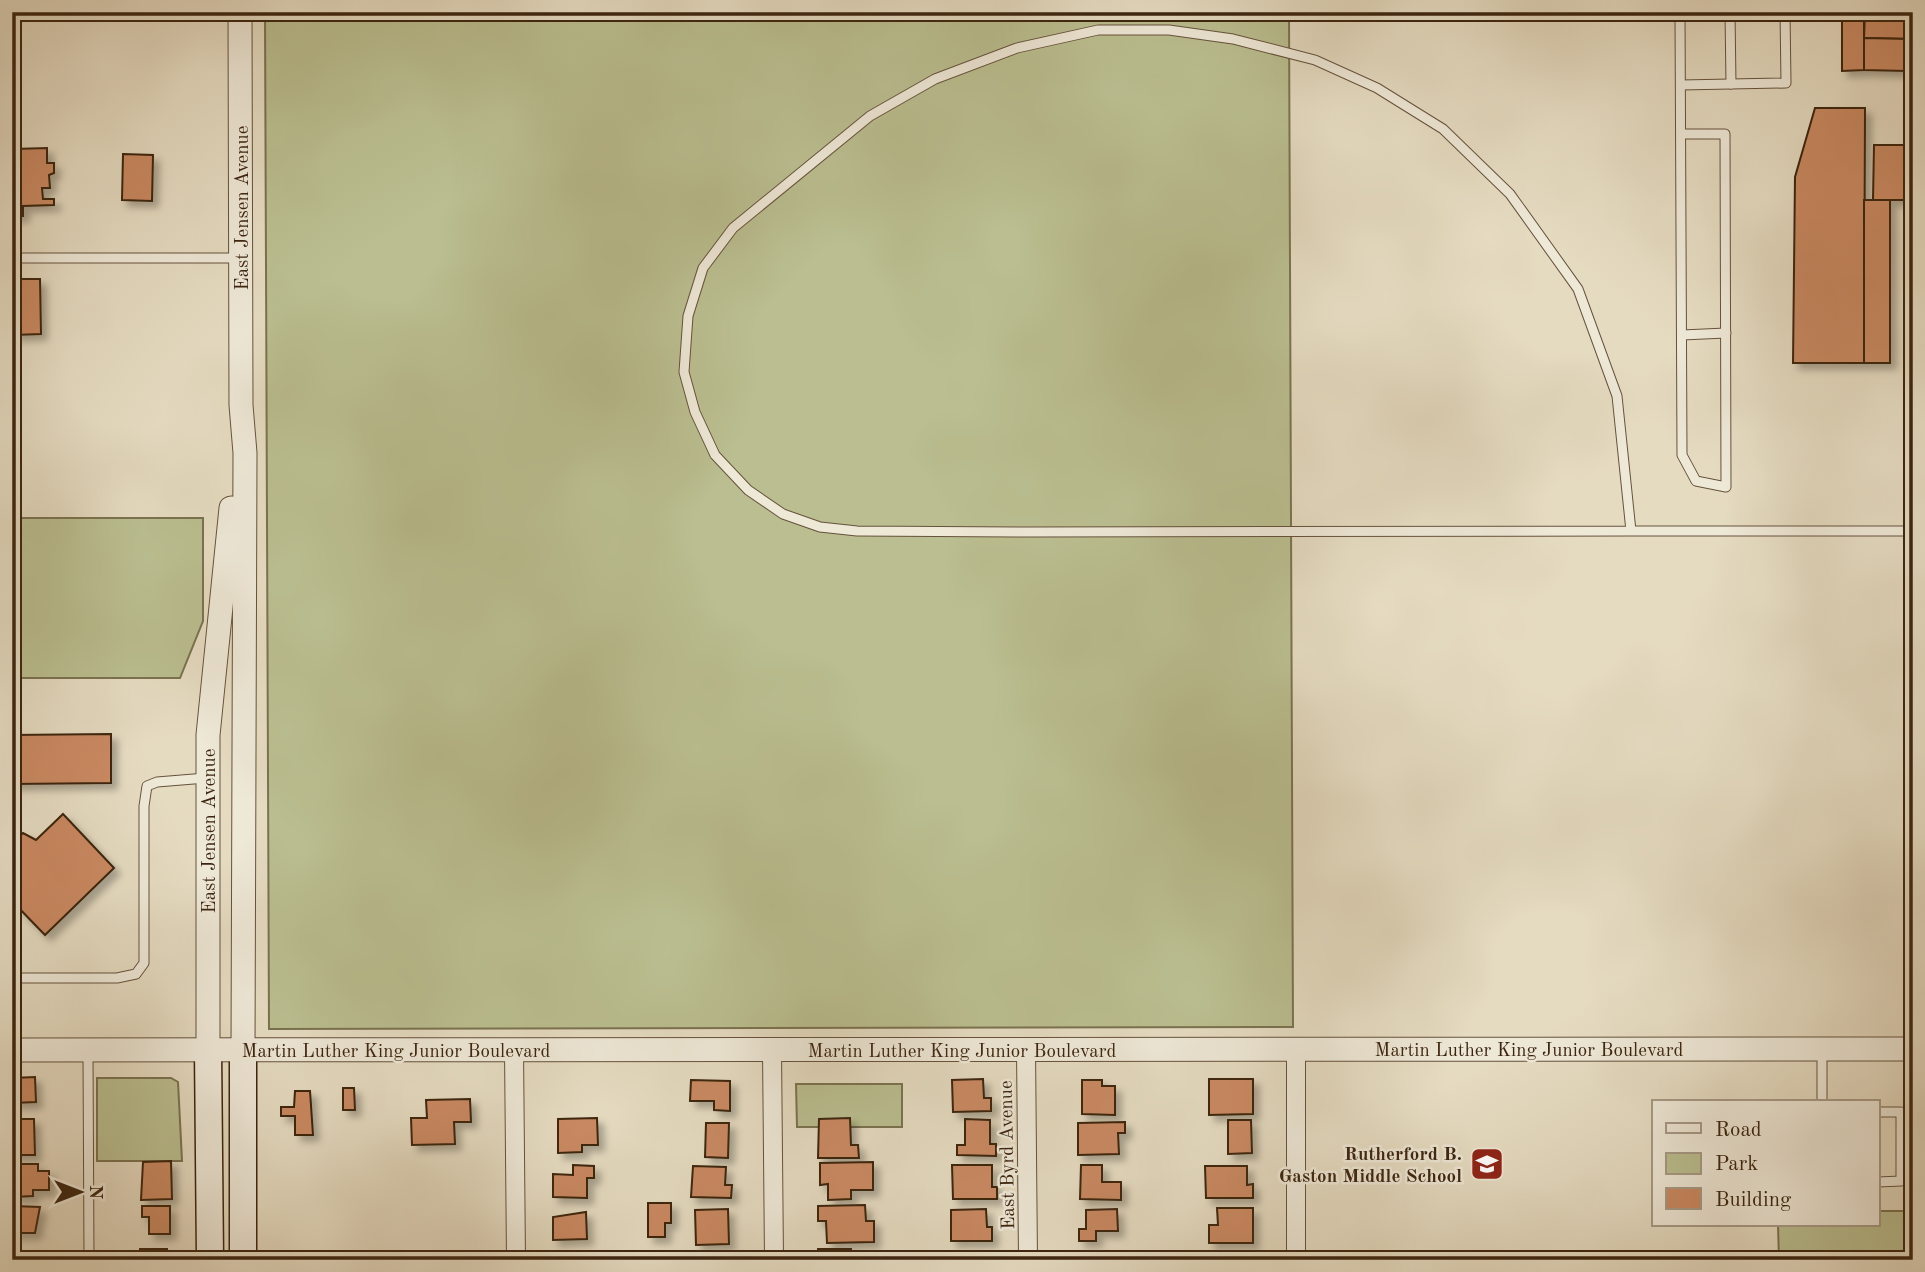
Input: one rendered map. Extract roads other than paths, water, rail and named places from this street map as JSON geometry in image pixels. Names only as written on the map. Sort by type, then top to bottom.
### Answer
[{"type":"main road","name":"East Jensen Avenue","points":[[208,1050],[210,1260]]},
{"type":"main road","name":"East Jensen Avenue","points":[[243,1050],[243,1260]]},
{"type":"street","name":"East Jensen Avenue","points":[[240,12],[241,405],[245,453],[243,1050]]},
{"type":"street","name":"East Jensen Avenue","points":[[208,1050],[208,778],[211,699],[241,405]]},
{"type":"street","name":"East Byrd Avenue","points":[[1026,1049],[1028,1260]]},
{"type":"street","points":[[1296,1049],[1296,1260]]},
{"type":"street","name":"Martin Luther King Junior Boulevard","points":[[12,1050],[1913,1049]]},
{"type":"street","points":[[514,1050],[516,1260]]},
{"type":"street","points":[[772,1050],[774,1260]]},
{"type":"lane","points":[[1680,12],[1682,455],[1696,481],[1726,486],[1725,134],[1681,134]]},
{"type":"lane","points":[[1730,12],[1731,84]]},
{"type":"lane","points":[[1681,85],[1786,83],[1785,12]]},
{"type":"lane","points":[[1631,531],[1617,396],[1578,289],[1510,194],[1443,129],[1377,88],[1315,60],[1233,39],[1169,30],[1098,30],[1017,48],[935,79],[870,116],[733,229],[703,268],[688,316],[684,372],[695,412],[715,455],[748,490],[783,514],[820,527],[857,531],[937,532],[1913,531]]},
{"type":"lane","points":[[12,258],[241,258]]},
{"type":"lane","points":[[1682,335],[1726,333]]},
{"type":"lane","points":[[12,978],[117,978],[136,974],[144,963],[144,806],[147,786],[157,782],[208,778]]},
{"type":"lane","points":[[1822,1049],[1822,1100]]},
{"type":"lane","points":[[88,1050],[89,1260]]},
{"type":"lane","points":[[1880,1112],[1901,1112],[1901,1181],[1880,1182]]},
{"type":"place","name":"Rutherford B. Gaston Middle School","points":[[1487,1164]]}]
